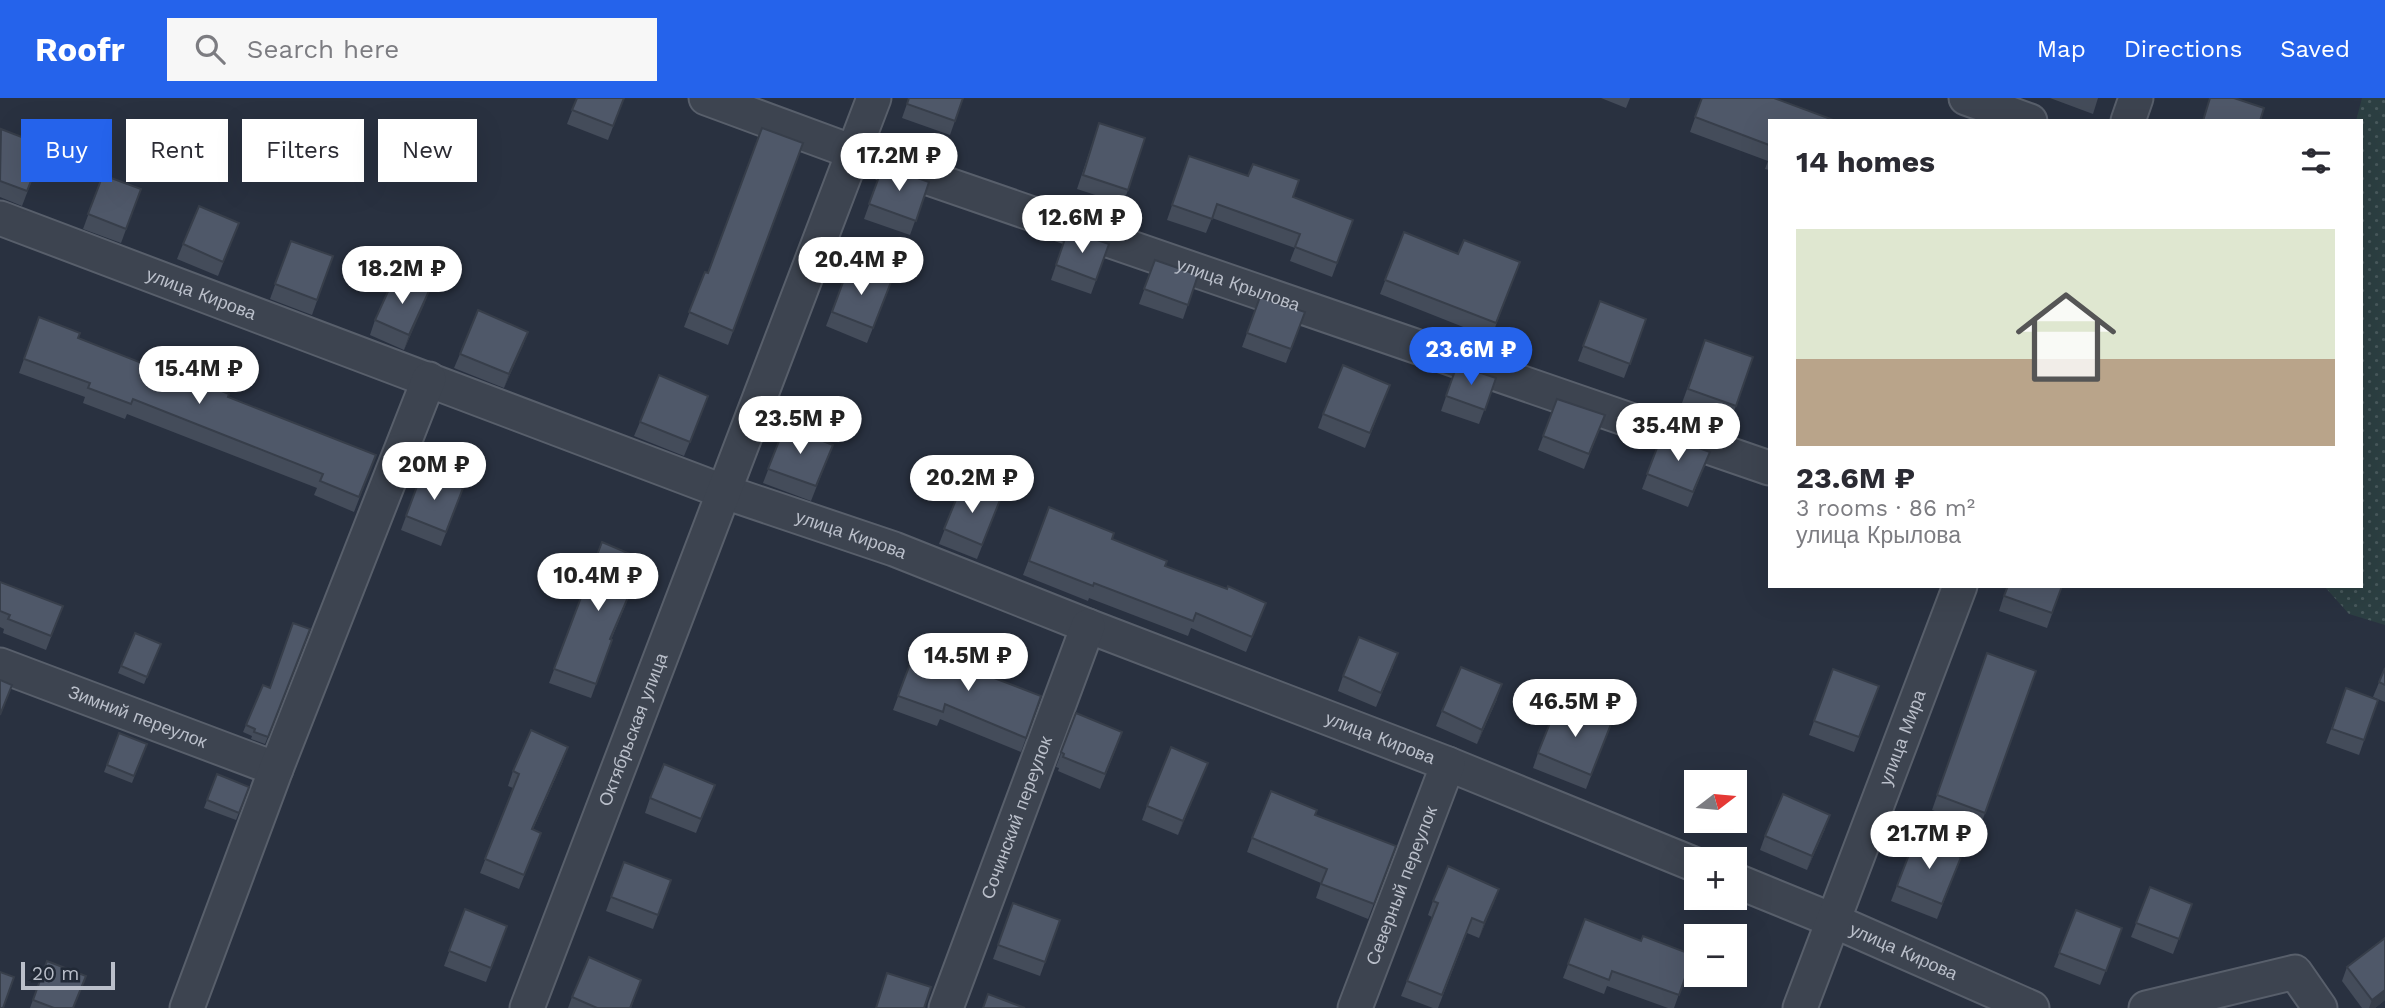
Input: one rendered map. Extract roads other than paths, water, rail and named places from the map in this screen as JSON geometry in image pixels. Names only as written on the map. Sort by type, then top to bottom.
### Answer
[{"type":"street","name":"улица Крылова","points":[[706,98],[853,152],[1768,468]]},
{"type":"street","name":"Октябрьская улица","points":[[527,1008],[874,98]]},
{"type":"street","points":[[1966,98],[2024,119]]},
{"type":"street","points":[[2129,119],[2136,98]]},
{"type":"street","name":"улица Кирова","points":[[0,218],[722,491],[894,549],[1448,764],[1684,859]]},
{"type":"street","points":[[187,1008],[276,769],[429,379]]},
{"type":"street","name":"улица Мира","points":[[1800,1008],[1959,588]]},
{"type":"street","name":"Сочинский переулок","points":[[946,1008],[1088,626]]},
{"type":"street","name":"Зимний переулок","points":[[0,665],[276,769]]},
{"type":"street","name":"Северный переулок","points":[[1354,1008],[1448,764]]},
{"type":"street","name":"улица Кирова","points":[[1747,885],[2032,1008]]},
{"type":"street","points":[[2146,1008],[2295,972],[2320,1008]]}]
